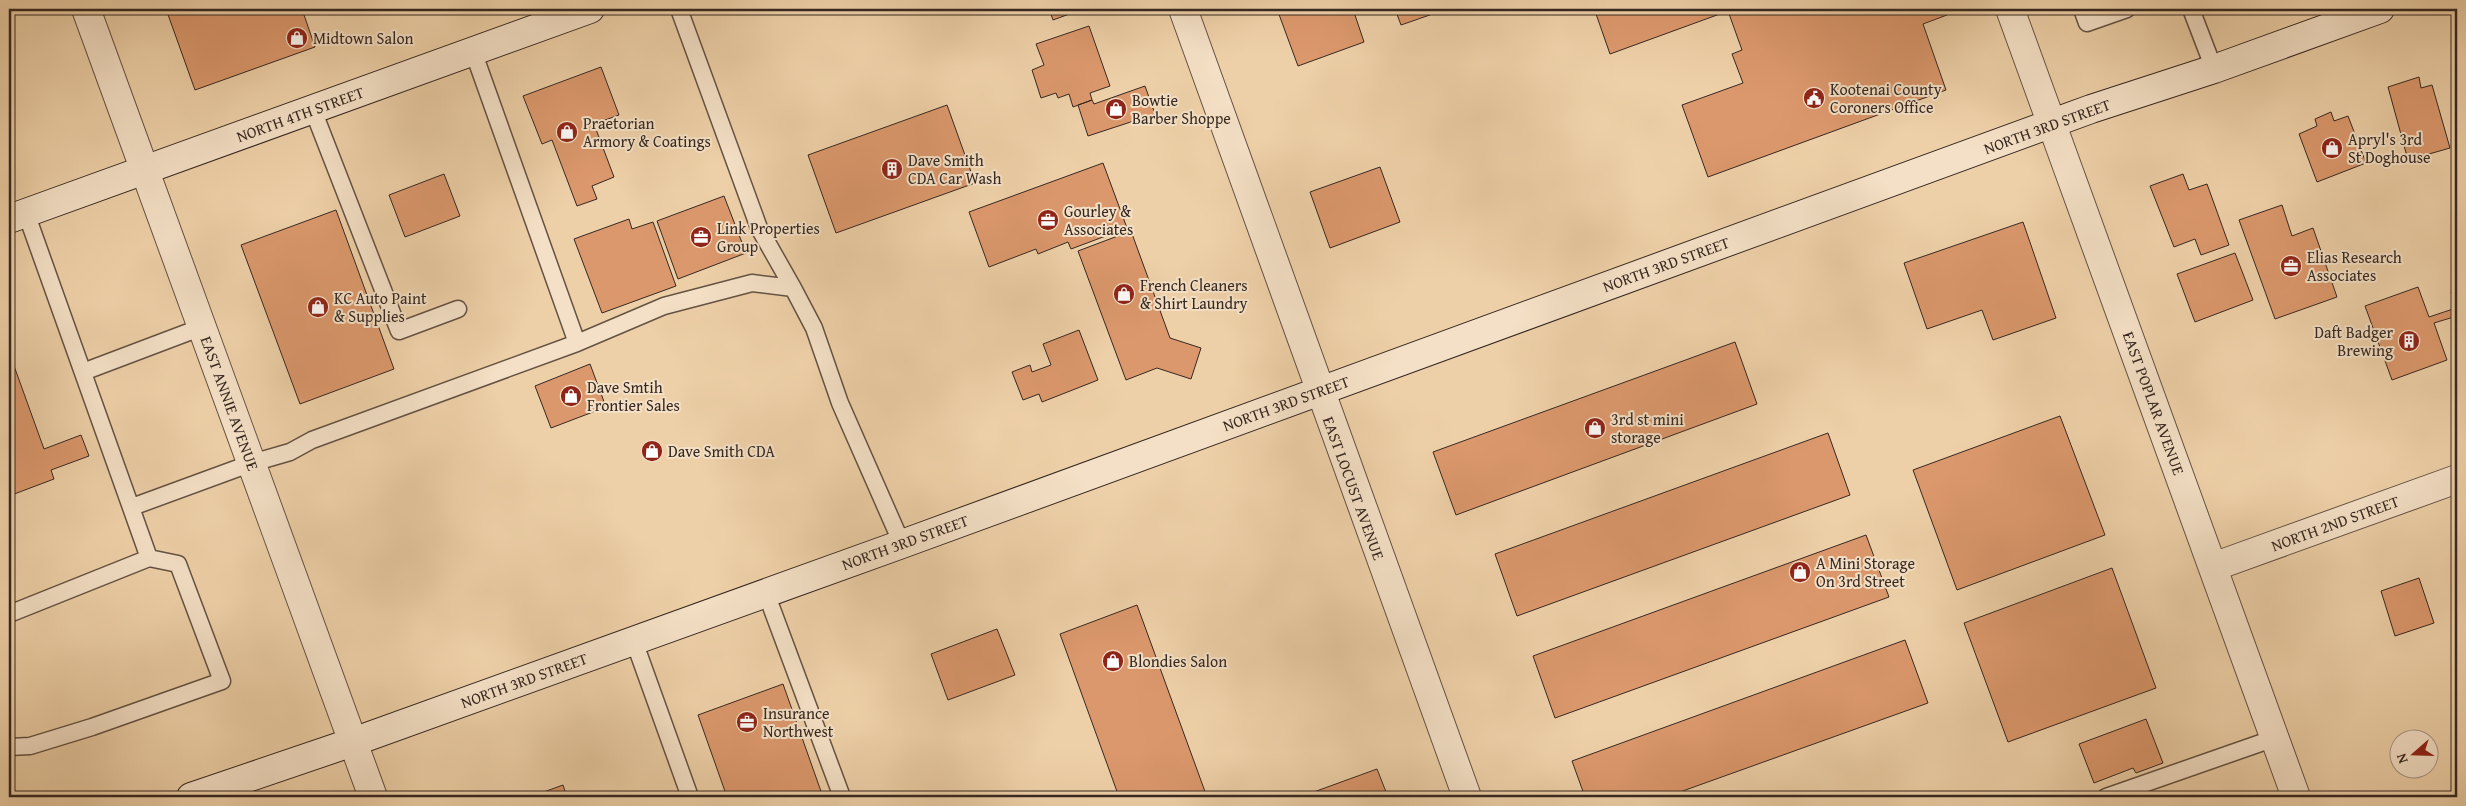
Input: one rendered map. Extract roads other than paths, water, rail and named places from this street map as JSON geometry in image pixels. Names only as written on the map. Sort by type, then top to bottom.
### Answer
[{"type":"main road","name":"EAST ANNIE AVENUE","points":[[86,9],[373,797]]},
{"type":"main road","name":"NORTH 4TH STREET","points":[[18,216],[590,9]]},
{"type":"main road","name":"EAST LOCUST AVENUE","points":[[1183,9],[1467,797]]},
{"type":"main road","name":"NORTH 3RD STREET","points":[[191,797],[353,742],[902,544],[2052,123],[2214,69],[2380,9]]},
{"type":"main road","name":"EAST POPLAR AVENUE","points":[[2017,11],[2052,123],[2296,797]]},
{"type":"main road","name":"NORTH 2ND STREET","points":[[2213,567],[2457,479]]},
{"type":"lane","points":[[678,9],[759,228],[814,328],[840,403],[902,544]]},
{"type":"lane","points":[[2082,9],[2088,23],[2126,9]]},
{"type":"lane","points":[[2192,9],[2214,69]]},
{"type":"lane","points":[[473,51],[577,343]]},
{"type":"lane","points":[[313,110],[399,331],[458,309]]},
{"type":"lane","points":[[18,216],[83,372],[149,558]]},
{"type":"lane","points":[[132,508],[252,462],[290,452],[312,440],[577,343],[664,306],[752,283],[793,288]]},
{"type":"lane","points":[[83,372],[202,327]]},
{"type":"lane","points":[[9,614],[149,558],[178,564],[222,681],[109,722],[30,746],[9,747]]},
{"type":"lane","points":[[766,593],[842,797]]},
{"type":"lane","points":[[634,641],[690,797]]},
{"type":"lane","points":[[2106,797],[2275,738]]},
{"type":"place","name":"Midtown Salon","points":[[297,38]]},
{"type":"place","name":"Kootenai County Coroners Office","points":[[1814,98]]},
{"type":"place","name":"Bowtie Barber Shoppe","points":[[1116,109]]},
{"type":"place","name":"Praetorian Armory & Coatings","points":[[567,132]]},
{"type":"place","name":"Apryl's 3rd St Doghouse","points":[[2332,148]]},
{"type":"place","name":"Dave Smith CDA Car Wash","points":[[892,169]]},
{"type":"place","name":"Gourley & Associates","points":[[1048,220]]},
{"type":"place","name":"Link Properties Group","points":[[701,237]]},
{"type":"place","name":"Elias Research Associates","points":[[2291,266]]},
{"type":"place","name":"French Cleaners & Shirt Laundry","points":[[1124,294]]},
{"type":"place","name":"KC Auto Paint & Supplies","points":[[318,307]]},
{"type":"place","name":"Daft Badger Brewing","points":[[2409,341]]},
{"type":"place","name":"Dave Smtih Frontier Sales","points":[[571,396]]},
{"type":"place","name":"3rd st mini storage","points":[[1595,428]]},
{"type":"place","name":"Dave Smith CDA","points":[[652,451]]},
{"type":"place","name":"A Mini Storage On 3rd Street","points":[[1800,572]]},
{"type":"place","name":"Blondies Salon","points":[[1113,661]]},
{"type":"place","name":"Insurance Northwest","points":[[747,722]]}]
